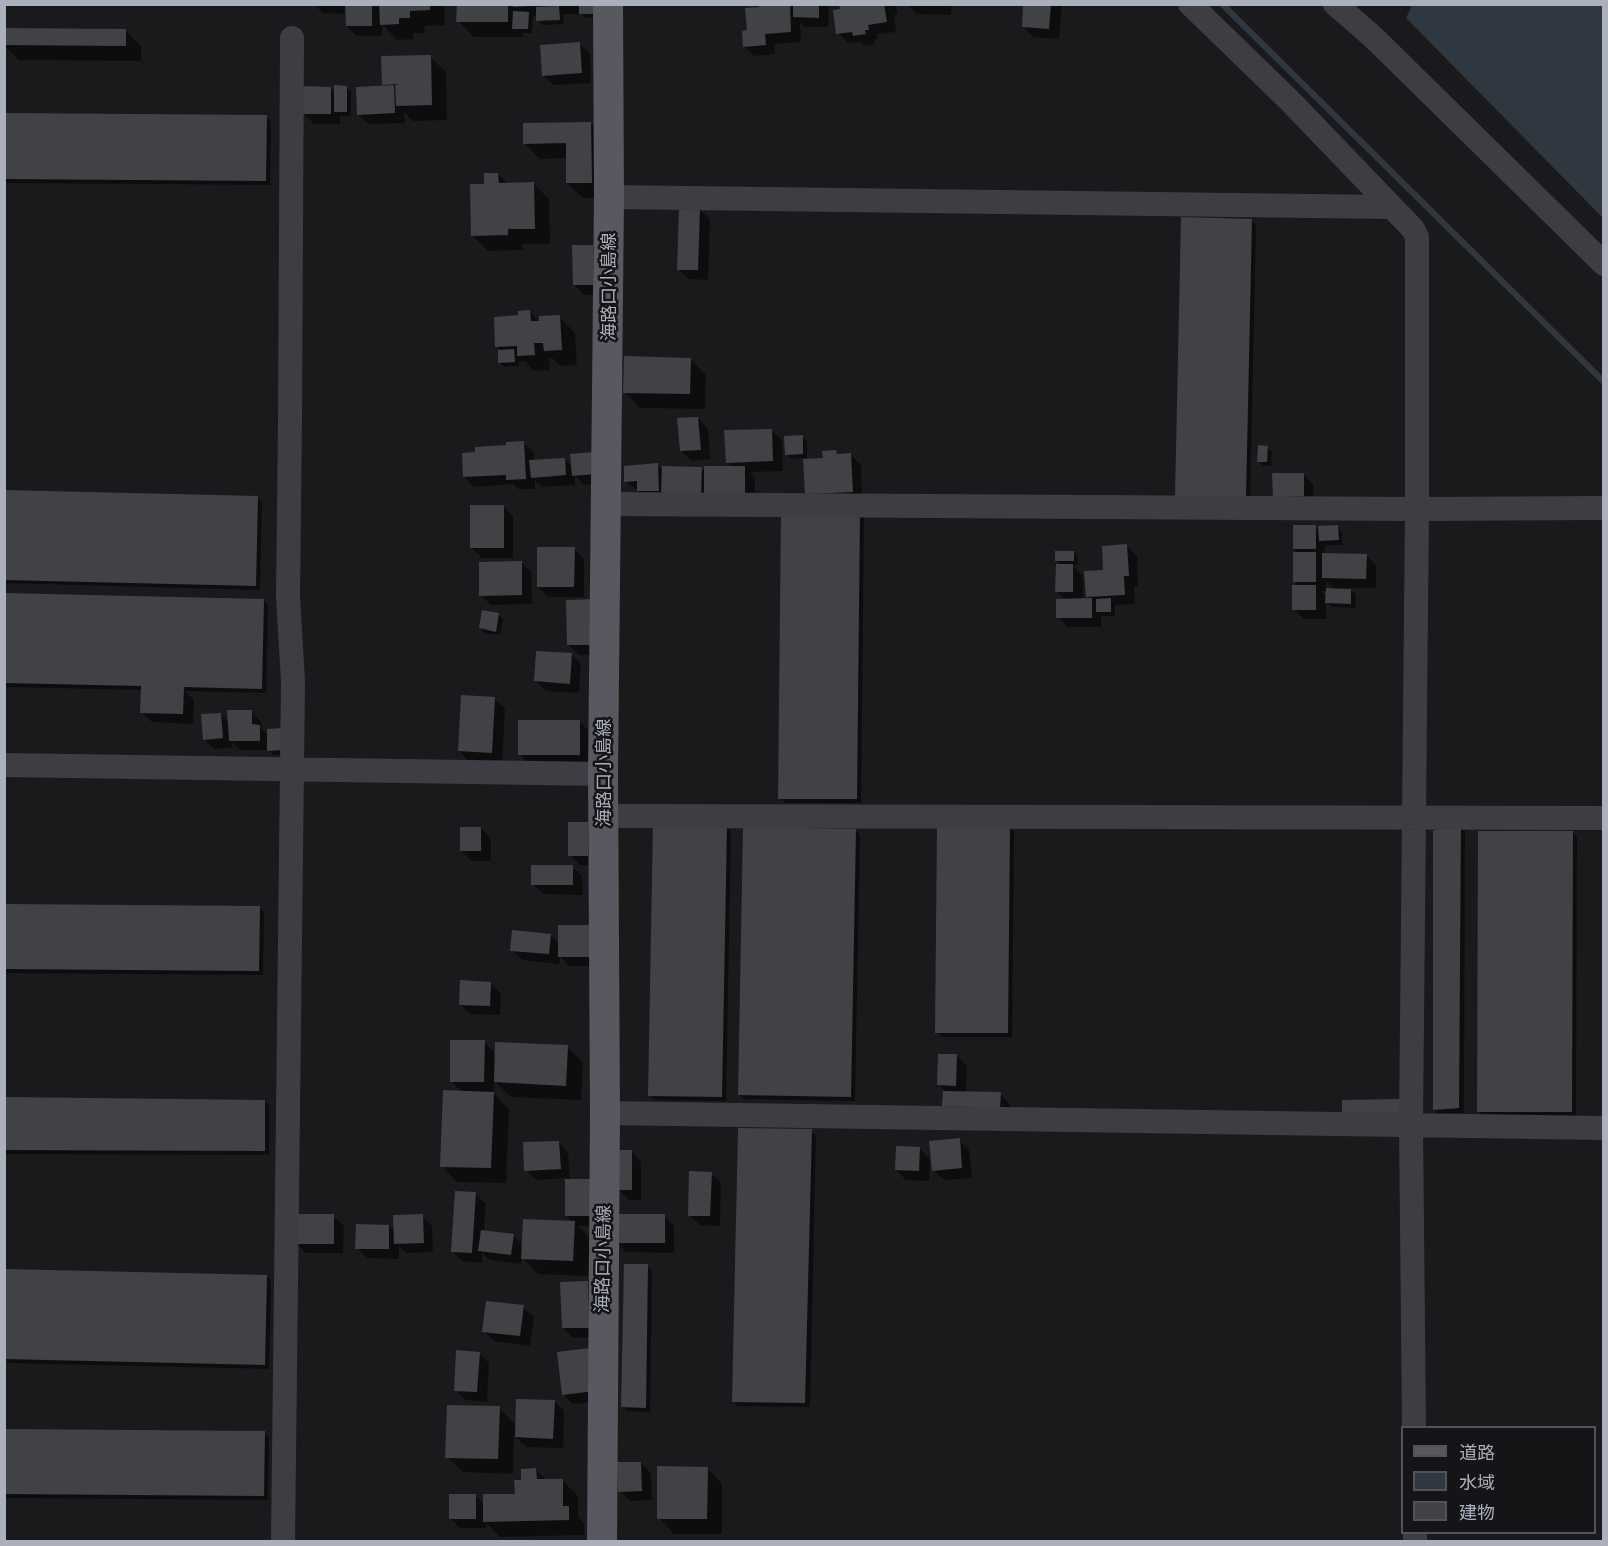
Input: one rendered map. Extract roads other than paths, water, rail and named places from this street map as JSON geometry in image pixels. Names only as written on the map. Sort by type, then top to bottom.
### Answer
[{"type":"main road","name":"海路口小島線","points":[[602,1542],[603,774],[609,197],[608,4]]},
{"type":"street","points":[[1190,4],[1291,102],[1413,229],[1417,237],[1417,509],[1410,1124],[1414,1426]]},
{"type":"street","points":[[1335,4],[1373,37],[1604,264]]},
{"type":"street","points":[[283,1542],[293,681],[288,597],[291,38]]},
{"type":"street","points":[[609,197],[1390,207]]},
{"type":"street","points":[[607,504],[1604,508]]},
{"type":"street","points":[[4,765],[603,774]]},
{"type":"street","points":[[603,816],[1604,818]]},
{"type":"street","points":[[604,1113],[1604,1128]]},
{"type":"water","points":[[1412,5],[1603,5],[1603,218],[1406,18]]},
{"type":"waterway","points":[[1222,4],[1604,382]]}]
